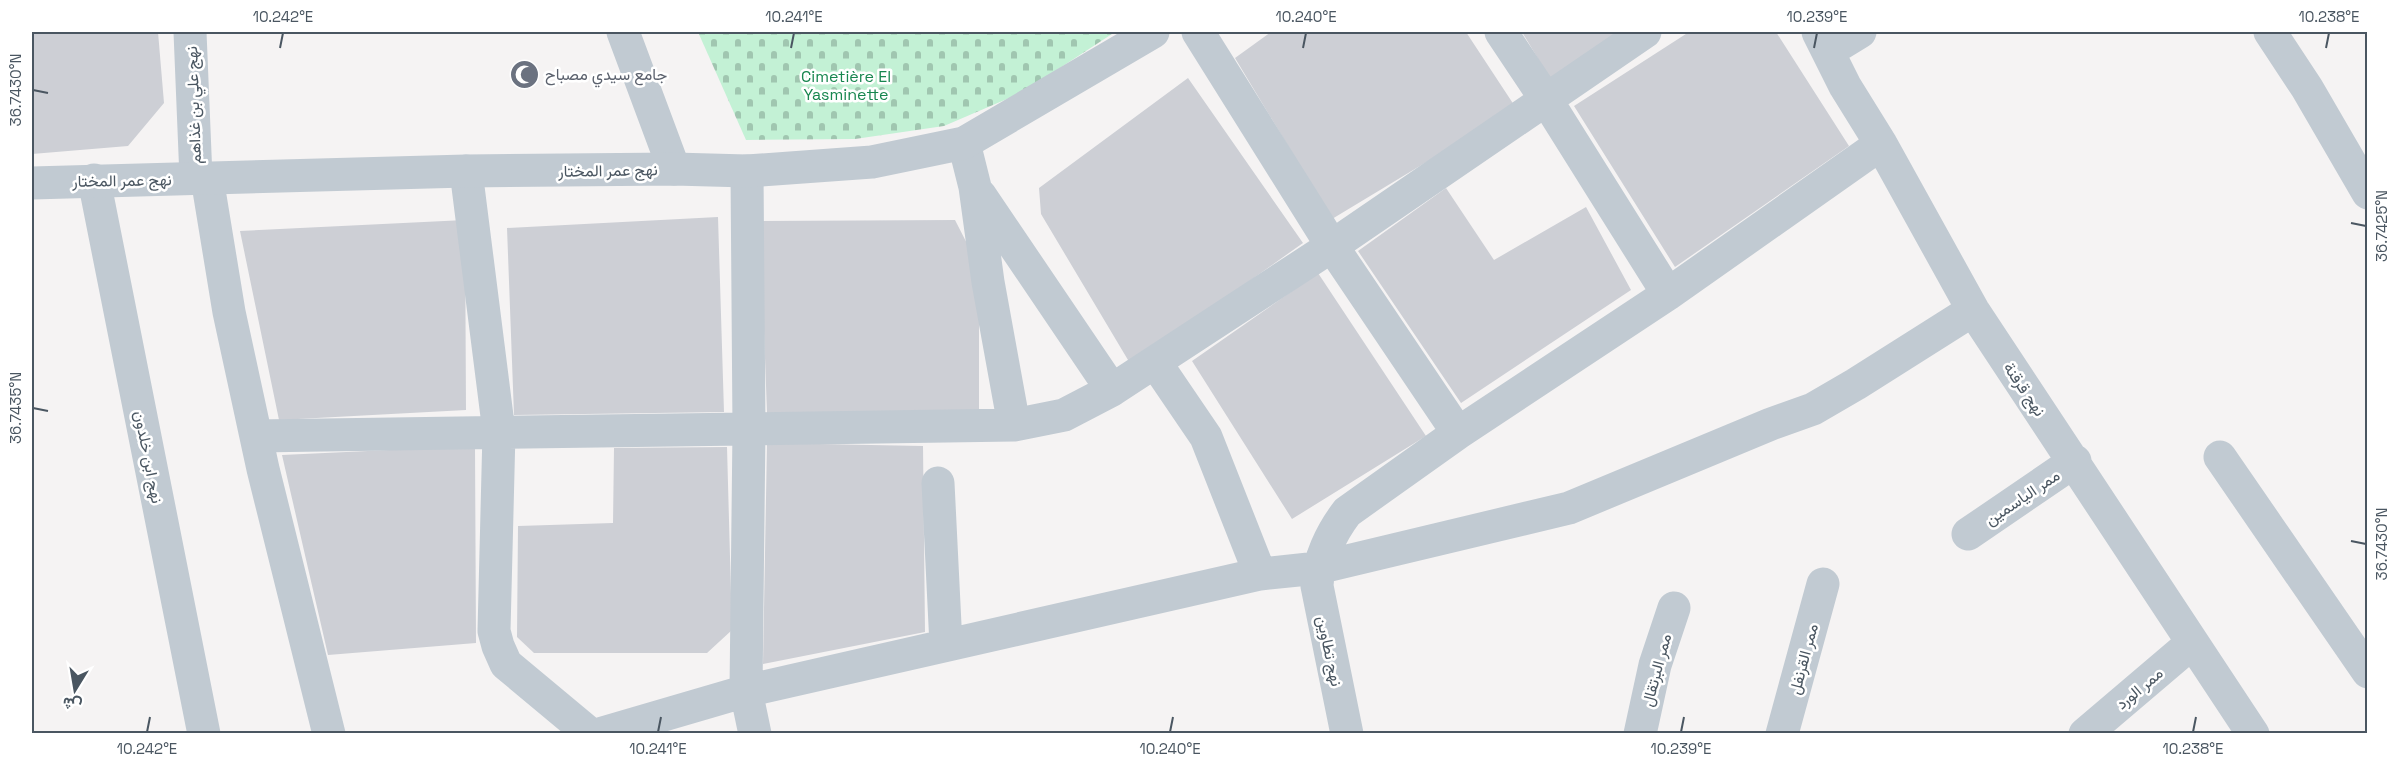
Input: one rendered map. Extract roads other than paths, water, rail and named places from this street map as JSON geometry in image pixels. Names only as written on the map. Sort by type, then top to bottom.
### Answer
[{"type":"street","name":"نهج علي بن غذاهم","points":[[190,32],[201,178],[256,436],[329,734]]},
{"type":"street","points":[[623,32],[674,169]]},
{"type":"street","name":"نهج عمر المختار","points":[[32,183],[466,171],[674,169],[747,171],[872,162],[964,143],[1153,32]]},
{"type":"street","points":[[1198,32],[1332,246],[1458,433]]},
{"type":"street","points":[[1501,32],[1547,100],[1668,294]]},
{"type":"street","points":[[256,436],[1014,425],[1064,415],[1112,390],[1332,246],[1645,32]]},
{"type":"street","points":[[1824,41],[1860,32]]},
{"type":"street","points":[[2270,32],[2307,88],[2367,193]]},
{"type":"street","name":"نهج قرقنة","points":[[1824,41],[1845,86],[1881,144],[1973,310],[2075,461],[2253,734]]},
{"type":"street","points":[[964,143],[975,187],[988,282],[1014,425]]},
{"type":"street","points":[[1318,568],[1338,523],[1347,512],[1458,433],[1668,294],[1881,144]]},
{"type":"street","points":[[466,171],[499,432],[494,631],[506,664],[590,734]]},
{"type":"street","points":[[747,171],[746,691],[755,734]]},
{"type":"street","name":"نهج ابن خلدون","points":[[94,180],[204,734]]},
{"type":"street","points":[[975,187],[1112,390]]},
{"type":"street","points":[[599,734],[746,691],[1260,574],[1318,568],[1569,508],[1771,424],[1813,409],[1973,310]]},
{"type":"street","points":[[1155,362],[1206,437],[1260,574]]},
{"type":"street","points":[[2220,457],[2367,672]]},
{"type":"street","name":"ممر الياسمين","points":[[1968,534],[2075,461]]},
{"type":"street","points":[[938,483],[946,645]]},
{"type":"street","name":"نهج تطاوين","points":[[1318,568],[1317,586],[1321,611],[1347,734]]},
{"type":"street","name":"ممر القرنفل","points":[[1782,734],[1823,585]]},
{"type":"street","name":"ممر البرتقال","points":[[1640,734],[1655,665],[1674,608]]},
{"type":"street","name":"ممر الورد","points":[[2085,734],[2192,643]]},
{"type":"place","name":"جامع سيدي مصباح","points":[[524,74]]},
{"type":"park label","name":"Cimetière El Yasminette","points":[[846,85]]}]
